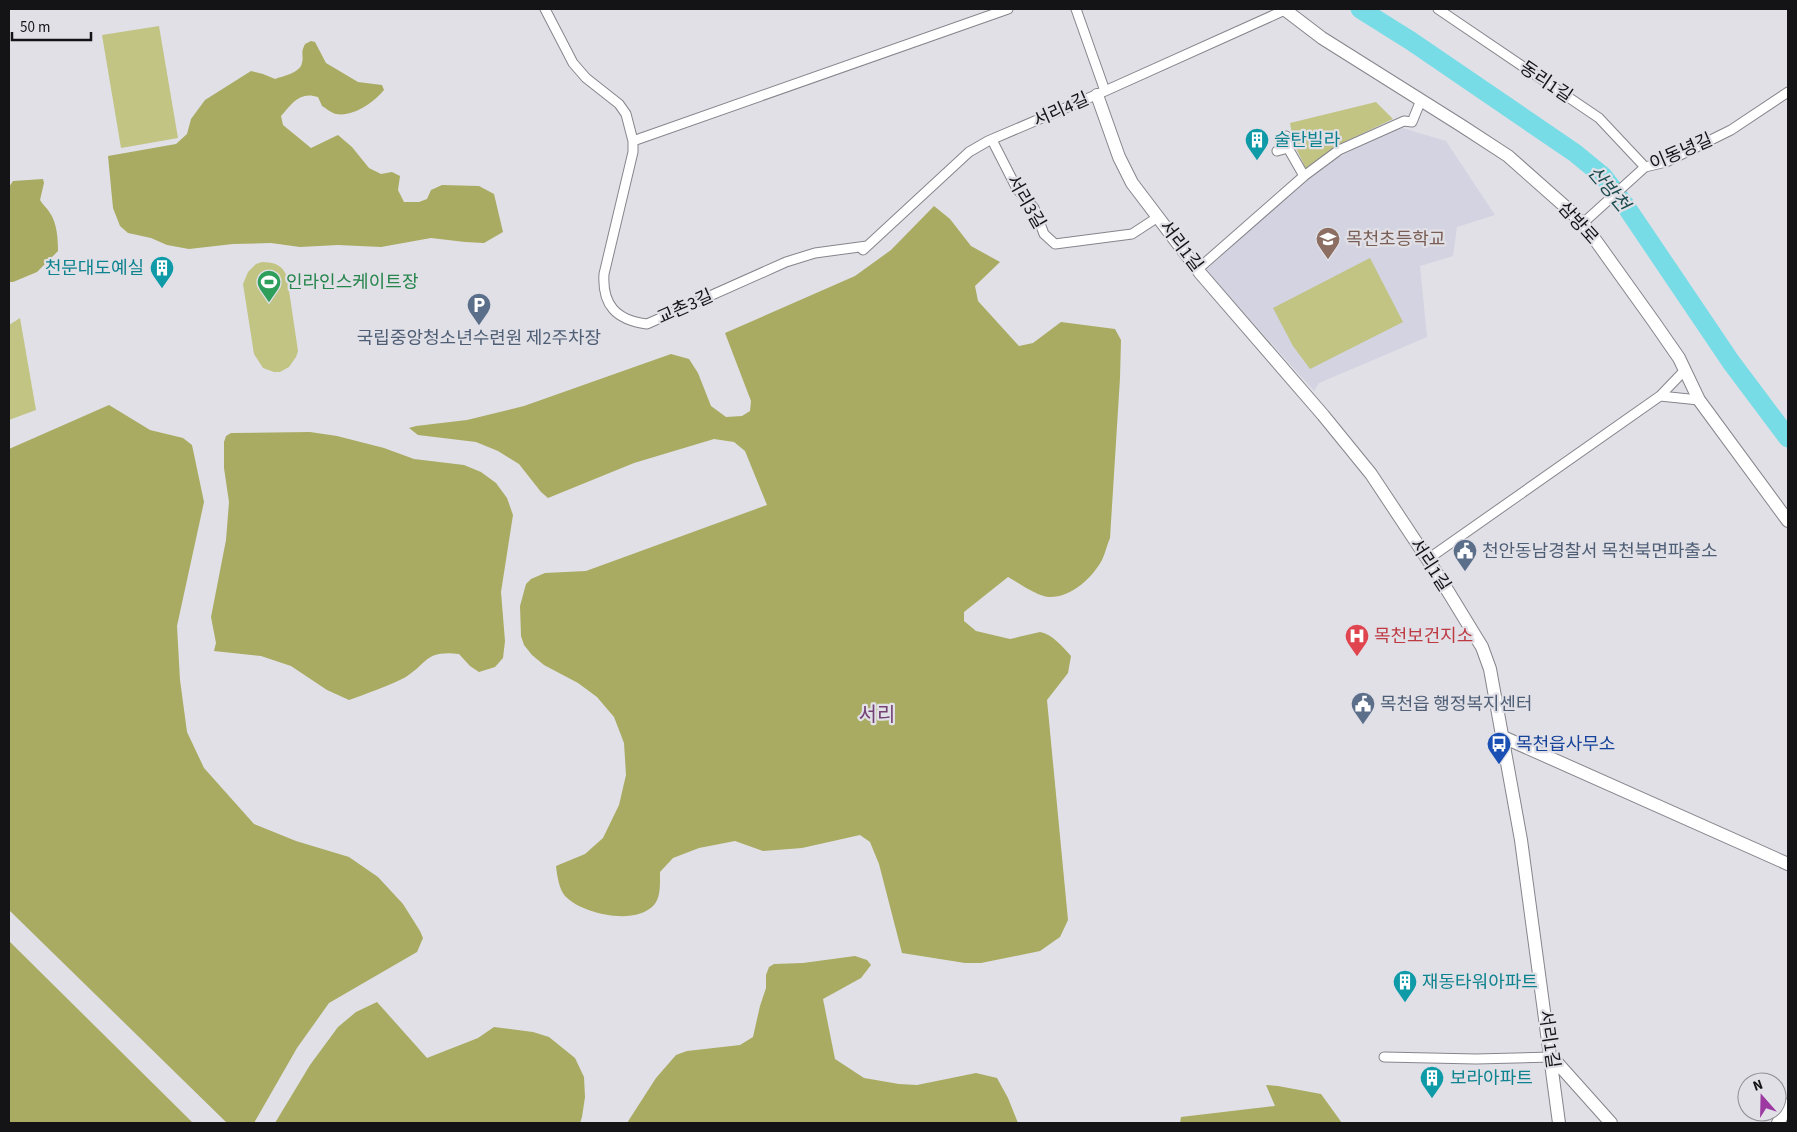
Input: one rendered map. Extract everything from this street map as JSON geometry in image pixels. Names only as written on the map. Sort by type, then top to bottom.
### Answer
[{"type":"street","name":"교촌3길","points":[[545,9],[573,62],[586,78],[619,104],[626,114],[633,141],[633,152],[604,274],[603,288],[610,306],[628,320],[647,324],[786,262],[815,253],[865,248]]},
{"type":"street","points":[[633,141],[1008,9]]},
{"type":"street","name":"서리1길","points":[[1076,9],[1119,157],[1132,183],[1198,269],[1323,414],[1371,474],[1428,559],[1482,647],[1490,669],[1522,848],[1552,1058],[1559,1123]]},
{"type":"street","name":"서리4길","points":[[865,248],[969,152],[1284,9]]},
{"type":"street","name":"삼방로","points":[[1284,9],[1322,38],[1508,156],[1582,224],[1674,351],[1700,400],[1788,521]]},
{"type":"street","name":"동리1길","points":[[1438,9],[1599,118],[1645,167]]},
{"type":"street","name":"이동녕길","points":[[1582,224],[1645,167],[1666,162],[1731,130],[1788,92]]},
{"type":"street","points":[[1198,269],[1304,176],[1339,150],[1404,121],[1412,122],[1422,100]]},
{"type":"street","points":[[1286,136],[1288,148],[1304,176]]},
{"type":"street","name":"서리3길","points":[[992,140],[1017,189],[1034,208],[1044,234],[1055,244],[1132,234],[1158,217]]},
{"type":"street","points":[[1277,151],[1288,148]]},
{"type":"street","points":[[1428,559],[1660,396],[1684,371]]},
{"type":"street","points":[[1660,396],[1700,400]]},
{"type":"street","points":[[1503,737],[1788,864]]},
{"type":"street","points":[[1384,1057],[1552,1058],[1611,1123]]},
{"type":"street","points":[[1778,1123],[1788,1105]]},
{"type":"shaded area","name":"목천초등학교","points":[[1399,127],[1446,141],[1495,215],[1457,227],[1453,256],[1420,266],[1427,337],[1319,383],[1314,391],[1206,270],[1319,167]]},
{"type":"green space","points":[[159,26],[178,138],[121,148],[102,35]]},
{"type":"green space","points":[[311,41],[315,42],[326,63],[358,82],[382,85],[384,90],[363,108],[343,114],[334,113],[322,106],[318,97],[301,97],[281,116],[283,125],[311,148],[338,135],[352,147],[369,168],[381,174],[392,172],[400,176],[398,190],[404,202],[419,202],[427,199],[431,190],[442,185],[479,186],[494,194],[503,232],[484,243],[431,238],[381,247],[338,245],[300,247],[271,243],[233,244],[189,249],[167,245],[151,238],[128,233],[120,226],[113,208],[108,156],[176,144],[187,134],[191,119],[205,100],[251,71],[275,79],[295,72],[301,66],[305,44]]},
{"type":"green space","points":[[1376,102],[1393,119],[1336,146],[1306,169],[1294,144],[1290,123]]},
{"type":"green space","points":[[43,179],[44,183],[40,200],[49,211],[56,226],[58,251],[37,272],[9,282],[9,187],[13,181]]},
{"type":"green space","points":[[934,206],[950,219],[971,246],[1000,262],[975,286],[978,301],[1019,346],[1033,343],[1061,322],[1115,329],[1121,340],[1110,538],[1098,567],[1087,580],[1073,590],[1066,594],[1050,597],[1034,592],[1008,577],[964,612],[964,621],[976,631],[1010,639],[1040,632],[1044,633],[1053,638],[1071,656],[1068,673],[1047,700],[1068,920],[1060,937],[1040,951],[981,963],[965,963],[902,953],[879,864],[870,842],[860,835],[802,848],[763,851],[735,841],[699,848],[673,858],[660,872],[658,898],[654,905],[645,911],[634,915],[622,916],[609,915],[583,908],[565,896],[561,890],[556,866],[585,854],[603,838],[619,805],[626,775],[624,743],[614,717],[597,697],[578,683],[544,665],[524,645],[521,636],[520,606],[526,584],[531,579],[545,573],[586,571],[767,505],[745,451],[734,442],[714,439],[634,463],[548,498],[519,464],[498,451],[476,442],[418,435],[409,428],[467,420],[524,406],[671,354],[689,359],[698,373],[711,406],[726,417],[742,416],[750,411],[751,401],[725,333],[855,276],[891,250]]},
{"type":"green space","points":[[1370,258],[1403,322],[1310,369],[1293,346],[1273,308]]},
{"type":"green space","name":"인라인스케이트장","points":[[262,262],[278,265],[287,277],[298,351],[289,367],[280,372],[263,368],[254,354],[243,284],[248,272],[256,264]]},
{"type":"green space","points":[[20,318],[36,410],[9,420],[9,325]]},
{"type":"green space","points":[[109,405],[150,430],[183,438],[192,445],[204,502],[177,626],[180,680],[187,732],[204,768],[254,824],[296,841],[349,857],[378,877],[403,904],[423,938],[417,952],[329,1003],[297,1048],[254,1123],[227,1123],[9,910],[9,449]]},
{"type":"green space","points":[[310,432],[337,436],[384,448],[414,459],[464,465],[481,472],[496,483],[507,498],[513,515],[501,592],[505,641],[503,658],[495,667],[479,672],[470,666],[459,654],[439,654],[427,659],[404,678],[349,700],[327,690],[291,666],[261,656],[214,651],[216,643],[211,617],[226,540],[229,502],[224,468],[224,442],[226,436],[231,433]]},
{"type":"green space","points":[[9,941],[193,1123],[9,1123]]},
{"type":"green space","points":[[855,956],[867,960],[871,965],[861,978],[823,999],[835,1059],[864,1078],[899,1084],[917,1085],[976,1073],[997,1078],[1008,1098],[1018,1123],[627,1123],[656,1078],[676,1055],[687,1051],[740,1045],[753,1037],[766,988],[766,975],[769,967],[774,964],[803,963]]},
{"type":"green space","points":[[377,1002],[427,1058],[478,1038],[494,1027],[533,1032],[549,1037],[575,1058],[584,1077],[585,1097],[580,1123],[275,1123],[310,1065],[338,1027],[356,1012]]},
{"type":"green space","points":[[1266,1085],[1321,1094],[1342,1123],[1180,1123],[1181,1117],[1275,1106]]},
{"type":"waterway","name":"산방천","points":[[1360,9],[1411,41],[1575,153],[1603,176],[1625,205],[1731,362],[1788,438]]},
{"type":"place","name":"술탄빌라","points":[[1257,161]]},
{"type":"place","name":"목천초등학교","points":[[1328,260]]},
{"type":"place","name":"천문대도예실","points":[[162,289]]},
{"type":"place","name":"인라인스케이트장","points":[[269,303]]},
{"type":"place","name":"국립중앙청소년수련원 제2주차장","points":[[479,326]]},
{"type":"place","name":"천안동남경찰서 목천북면파출소","points":[[1465,572]]},
{"type":"place","name":"목천보건지소","points":[[1357,657]]},
{"type":"place","name":"목천읍 행정복지센터","points":[[1363,725]]},
{"type":"place","name":"목천읍사무소","points":[[1499,765]]},
{"type":"place","name":"재동타워아파트","points":[[1405,1003]]},
{"type":"place","name":"보라아파트","points":[[1432,1099]]},
{"type":"district","name":"서리","points":[[877,715]]}]
